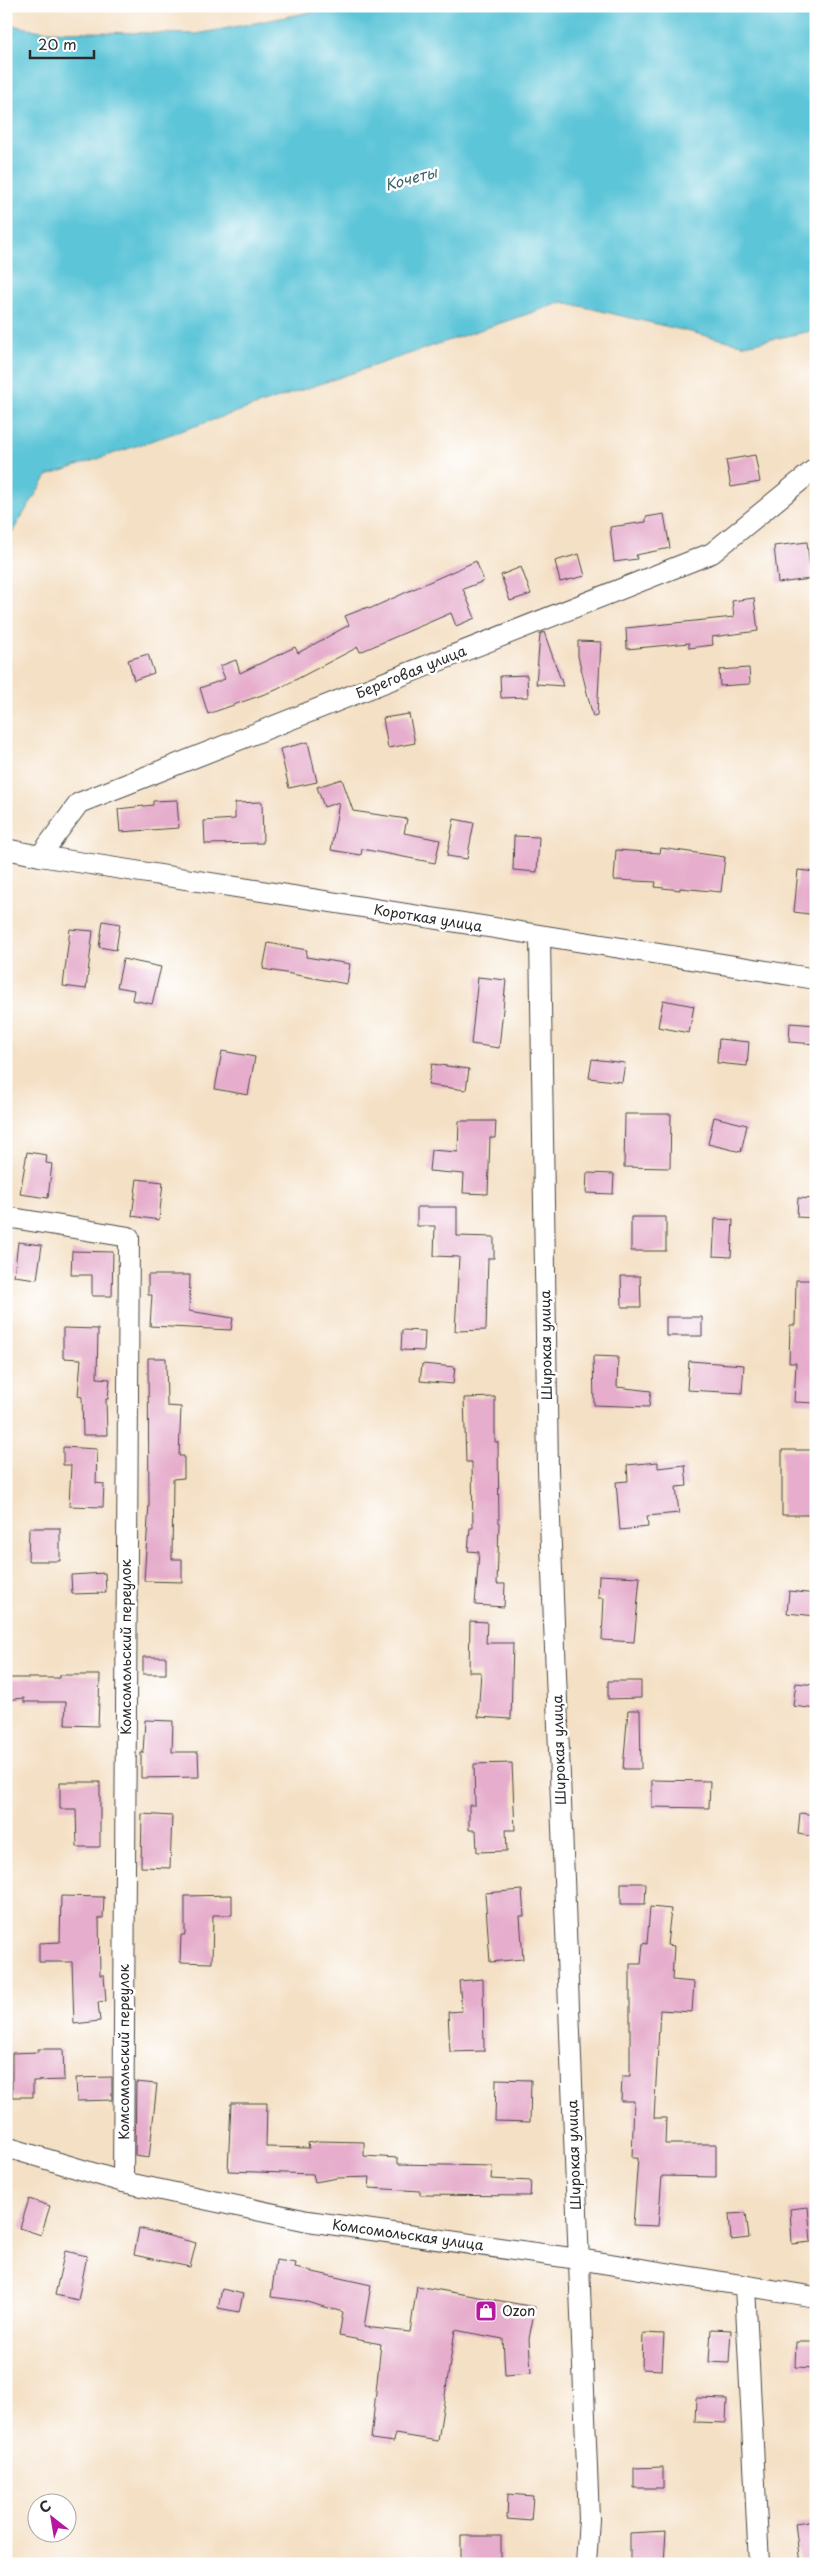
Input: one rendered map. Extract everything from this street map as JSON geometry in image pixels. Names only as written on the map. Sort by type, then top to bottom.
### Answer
[{"type":"street","name":"Береговая улица","points":[[40,856],[79,803],[712,553],[816,468]]},
{"type":"street","points":[[6,849],[40,856]]},
{"type":"street","name":"Короткая улица","points":[[40,856],[787,976],[816,979]]},
{"type":"street","name":"Широкая улица","points":[[540,936],[548,1469],[589,2519],[586,2564]]},
{"type":"street","points":[[787,976],[816,963]]},
{"type":"street","name":"Комсомольский переулок","points":[[6,1217],[129,1237],[123,2182]]},
{"type":"street","name":"Комсомольская улица","points":[[6,2147],[123,2182],[308,2221],[578,2259],[816,2297]]},
{"type":"street","points":[[745,2286],[759,2564]]},
{"type":"water","name":"Кочеты","points":[[343,6],[816,6],[816,330],[745,345],[563,302],[47,476],[6,542],[6,24],[42,31],[197,34]]},
{"type":"building","points":[[755,455],[760,482],[731,487],[726,460]]},
{"type":"building","points":[[664,514],[670,548],[636,555],[637,559],[614,562],[610,527],[646,522],[646,517]]},
{"type":"building","points":[[807,542],[811,579],[778,583],[774,546]]},
{"type":"building","points":[[579,554],[585,576],[560,582],[555,561]]},
{"type":"building","points":[[476,561],[484,581],[463,589],[475,618],[456,626],[451,613],[360,652],[358,647],[276,690],[208,714],[200,688],[225,679],[220,666],[236,660],[240,673],[295,647],[298,653],[349,625],[345,616],[368,607],[369,609]]},
{"type":"building","points":[[521,567],[531,594],[510,601],[501,575]]},
{"type":"building","points":[[754,598],[758,631],[712,637],[713,645],[689,648],[689,643],[627,649],[626,628],[734,617],[732,601]]},
{"type":"building","points":[[544,632],[563,686],[536,684],[540,634]]},
{"type":"building","points":[[578,641],[601,642],[597,716],[593,717],[578,656]]},
{"type":"building","points":[[148,654],[154,673],[134,680],[128,660]]},
{"type":"building","points":[[749,668],[750,684],[720,686],[719,670]]},
{"type":"building","points":[[527,675],[528,697],[501,698],[500,676]]},
{"type":"building","points":[[409,714],[415,743],[388,748],[383,718]]},
{"type":"building","points":[[308,742],[317,782],[289,788],[280,749]]},
{"type":"building","points":[[342,779],[353,811],[407,819],[404,833],[440,840],[435,863],[362,849],[361,855],[331,850],[339,802],[324,807],[317,787]]},
{"type":"building","points":[[177,800],[179,828],[120,832],[118,809],[153,805],[153,801]]},
{"type":"building","points":[[262,802],[263,843],[205,844],[204,821],[235,819],[235,803]]},
{"type":"building","points":[[454,819],[474,823],[467,859],[447,856]]},
{"type":"building","points":[[514,836],[539,837],[537,872],[513,870]]},
{"type":"building","points":[[661,848],[725,857],[721,892],[655,887],[656,882],[614,880],[616,850],[660,853]]},
{"type":"building","points":[[798,870],[816,872],[816,915],[794,912]]},
{"type":"building","points":[[103,921],[120,924],[116,950],[99,947]]},
{"type":"building","points":[[70,929],[93,931],[86,989],[63,986]]},
{"type":"building","points":[[268,943],[307,950],[306,957],[350,964],[347,984],[263,969]]},
{"type":"building","points":[[123,959],[161,967],[152,1004],[132,1000],[134,990],[117,987]]},
{"type":"building","points":[[478,977],[506,980],[499,1048],[471,1044]]},
{"type":"building","points":[[663,1000],[694,1006],[689,1033],[658,1027]]},
{"type":"building","points":[[790,1023],[816,1025],[815,1044],[789,1042]]},
{"type":"building","points":[[719,1039],[749,1042],[747,1066],[717,1063]]},
{"type":"building","points":[[222,1051],[255,1057],[248,1095],[215,1089]]},
{"type":"building","points":[[592,1059],[625,1063],[622,1082],[589,1078]]},
{"type":"building","points":[[432,1064],[469,1069],[466,1090],[428,1085]]},
{"type":"building","points":[[625,1114],[671,1114],[670,1168],[624,1167]]},
{"type":"building","points":[[714,1117],[747,1125],[741,1152],[708,1144]]},
{"type":"building","points":[[459,1121],[496,1121],[495,1138],[490,1138],[488,1194],[463,1193],[464,1174],[429,1171],[431,1150],[458,1152]]},
{"type":"building","points":[[27,1152],[47,1155],[46,1163],[52,1164],[48,1198],[20,1194]]},
{"type":"building","points":[[587,1173],[614,1174],[613,1194],[586,1193]]},
{"type":"building","points":[[137,1179],[163,1182],[159,1220],[132,1216]]},
{"type":"building","points":[[798,1198],[816,1199],[816,1218],[797,1217]]},
{"type":"building","points":[[417,1207],[457,1207],[457,1236],[494,1237],[494,1258],[488,1258],[486,1330],[455,1331],[459,1257],[434,1256],[435,1226],[417,1226]]},
{"type":"building","points":[[631,1217],[666,1217],[666,1251],[631,1251]]},
{"type":"building","points":[[715,1219],[733,1220],[731,1257],[713,1256]]},
{"type":"building","points":[[18,1242],[42,1245],[37,1279],[14,1276]]},
{"type":"building","points":[[72,1251],[113,1252],[112,1296],[92,1296],[92,1275],[71,1275]]},
{"type":"building","points":[[148,1275],[190,1275],[189,1311],[233,1318],[231,1330],[150,1326],[152,1295],[148,1295]]},
{"type":"building","points":[[621,1276],[640,1276],[641,1307],[622,1307]]},
{"type":"building","points":[[796,1280],[816,1280],[816,1403],[794,1402],[796,1363],[789,1363],[790,1325],[795,1325]]},
{"type":"building","points":[[666,1317],[702,1317],[702,1336],[666,1336]]},
{"type":"building","points":[[63,1328],[98,1329],[97,1378],[110,1379],[108,1399],[106,1399],[107,1435],[83,1435],[82,1397],[78,1396],[81,1359],[63,1358]]},
{"type":"building","points":[[402,1330],[425,1331],[424,1351],[401,1350]]},
{"type":"building","points":[[593,1356],[618,1357],[617,1387],[651,1391],[649,1407],[594,1405]]},
{"type":"building","points":[[148,1358],[166,1358],[167,1406],[181,1407],[179,1456],[184,1456],[184,1478],[173,1479],[172,1559],[182,1559],[182,1582],[144,1581],[149,1504]]},
{"type":"building","points":[[689,1361],[744,1365],[742,1393],[687,1390]]},
{"type":"building","points":[[422,1364],[455,1367],[453,1384],[420,1381]]},
{"type":"building","points":[[495,1397],[495,1442],[498,1442],[499,1525],[497,1584],[505,1584],[504,1607],[475,1605],[479,1552],[468,1551],[470,1528],[473,1528],[472,1462],[466,1462],[464,1398]]},
{"type":"building","points":[[63,1447],[97,1449],[96,1483],[104,1484],[103,1507],[69,1506],[71,1465],[63,1465]]},
{"type":"building","points":[[782,1450],[816,1450],[816,1515],[782,1515]]},
{"type":"building","points":[[658,1462],[658,1468],[685,1465],[687,1486],[676,1487],[679,1513],[647,1516],[648,1527],[620,1530],[616,1482],[628,1481],[627,1465]]},
{"type":"building","points":[[29,1528],[60,1528],[60,1561],[28,1561]]},
{"type":"building","points":[[105,1573],[106,1593],[72,1594],[71,1575]]},
{"type":"building","points":[[599,1575],[640,1577],[634,1642],[602,1640],[604,1598],[598,1598]]},
{"type":"building","points":[[789,1591],[816,1594],[816,1616],[787,1613]]},
{"type":"building","points":[[470,1621],[487,1622],[486,1643],[513,1643],[511,1719],[478,1717],[481,1672],[469,1672]]},
{"type":"building","points":[[143,1657],[166,1657],[166,1674],[143,1674]]},
{"type":"building","points":[[60,1675],[100,1675],[98,1726],[65,1725],[66,1702],[24,1702],[24,1698],[6,1700],[6,1678],[60,1678]]},
{"type":"building","points":[[608,1681],[641,1681],[641,1698],[608,1699]]},
{"type":"building","points":[[796,1683],[816,1685],[816,1709],[793,1706]]},
{"type":"building","points":[[628,1710],[640,1710],[641,1769],[623,1769]]},
{"type":"building","points":[[145,1720],[173,1721],[172,1752],[198,1752],[199,1777],[141,1778],[141,1753],[143,1753]]},
{"type":"building","points":[[512,1763],[515,1830],[506,1830],[507,1851],[477,1852],[476,1830],[469,1830],[469,1805],[475,1805],[474,1764]]},
{"type":"building","points":[[652,1780],[710,1781],[709,1808],[652,1807]]},
{"type":"building","points":[[60,1782],[100,1782],[100,1847],[77,1847],[76,1809],[60,1809]]},
{"type":"building","points":[[800,1813],[816,1815],[816,1837],[798,1834]]},
{"type":"building","points":[[142,1814],[172,1816],[170,1868],[141,1867]]},
{"type":"building","points":[[621,1883],[646,1883],[645,1904],[621,1904]]},
{"type":"building","points":[[522,1890],[524,1916],[520,1916],[523,1959],[490,1962],[485,1893]]},
{"type":"building","points":[[232,1895],[232,1915],[213,1915],[212,1963],[180,1962],[181,1935],[185,1935],[185,1896]]},
{"type":"building","points":[[61,1896],[104,1897],[103,1918],[99,1918],[100,1975],[104,1975],[106,2001],[98,2002],[100,2021],[74,2024],[72,1962],[39,1962],[39,1943],[60,1942]]},
{"type":"building","points":[[650,1907],[671,1909],[667,1945],[674,1946],[672,1980],[694,1982],[692,2012],[660,2010],[654,2118],[666,2118],[665,2144],[716,2144],[716,2177],[662,2176],[658,2226],[633,2225],[638,2158],[632,2158],[634,2101],[621,2101],[622,2076],[630,2076],[630,1964],[641,1964],[643,1943],[647,1944]]},
{"type":"building","points":[[483,1979],[484,2051],[450,2052],[448,2012],[462,2011],[459,1981]]},
{"type":"building","points":[[38,2049],[63,2049],[64,2080],[33,2081],[33,2097],[12,2097],[12,2053],[38,2052]]},
{"type":"building","points":[[112,2077],[112,2100],[77,2101],[76,2078]]},
{"type":"building","points":[[496,2079],[531,2080],[530,2122],[495,2121]]},
{"type":"building","points":[[136,2082],[157,2084],[149,2158],[135,2156]]},
{"type":"building","points":[[231,2103],[267,2103],[266,2147],[309,2148],[308,2143],[319,2141],[364,2142],[364,2156],[398,2158],[398,2164],[492,2166],[491,2179],[531,2181],[530,2196],[420,2195],[420,2191],[369,2188],[370,2177],[338,2178],[315,2182],[313,2174],[228,2171]]},
{"type":"building","points":[[29,2199],[50,2206],[41,2235],[20,2228]]},
{"type":"building","points":[[808,2207],[811,2242],[792,2244],[790,2209]]},
{"type":"building","points":[[746,2213],[749,2238],[731,2240],[729,2214]]},
{"type":"building","points":[[139,2228],[196,2243],[190,2267],[134,2255]]},
{"type":"building","points":[[65,2251],[87,2256],[78,2300],[55,2295]]},
{"type":"building","points":[[276,2260],[296,2263],[295,2268],[371,2285],[364,2327],[410,2332],[417,2286],[535,2307],[529,2339],[531,2373],[505,2375],[503,2339],[455,2330],[438,2441],[395,2434],[394,2442],[371,2439],[381,2344],[339,2336],[343,2312],[303,2301],[271,2297]]},
{"type":"building","points":[[222,2289],[243,2294],[239,2312],[218,2308]]},
{"type":"building","points":[[711,2329],[731,2330],[729,2363],[709,2362]]},
{"type":"building","points":[[643,2333],[664,2334],[662,2370],[642,2369]]},
{"type":"building","points":[[796,2342],[816,2342],[816,2368],[795,2367]]},
{"type":"building","points":[[696,2398],[727,2399],[726,2423],[695,2422]]},
{"type":"building","points":[[663,2467],[663,2488],[634,2488],[634,2468]]},
{"type":"building","points":[[508,2494],[533,2496],[531,2521],[507,2519]]},
{"type":"building","points":[[815,2520],[816,2564],[800,2564],[795,2523]]},
{"type":"building","points":[[666,2531],[664,2564],[630,2564],[630,2533]]},
{"type":"building","points":[[461,2536],[501,2536],[501,2564],[461,2564]]},
{"type":"place","name":"Ozon","points":[[486,2311]]}]
